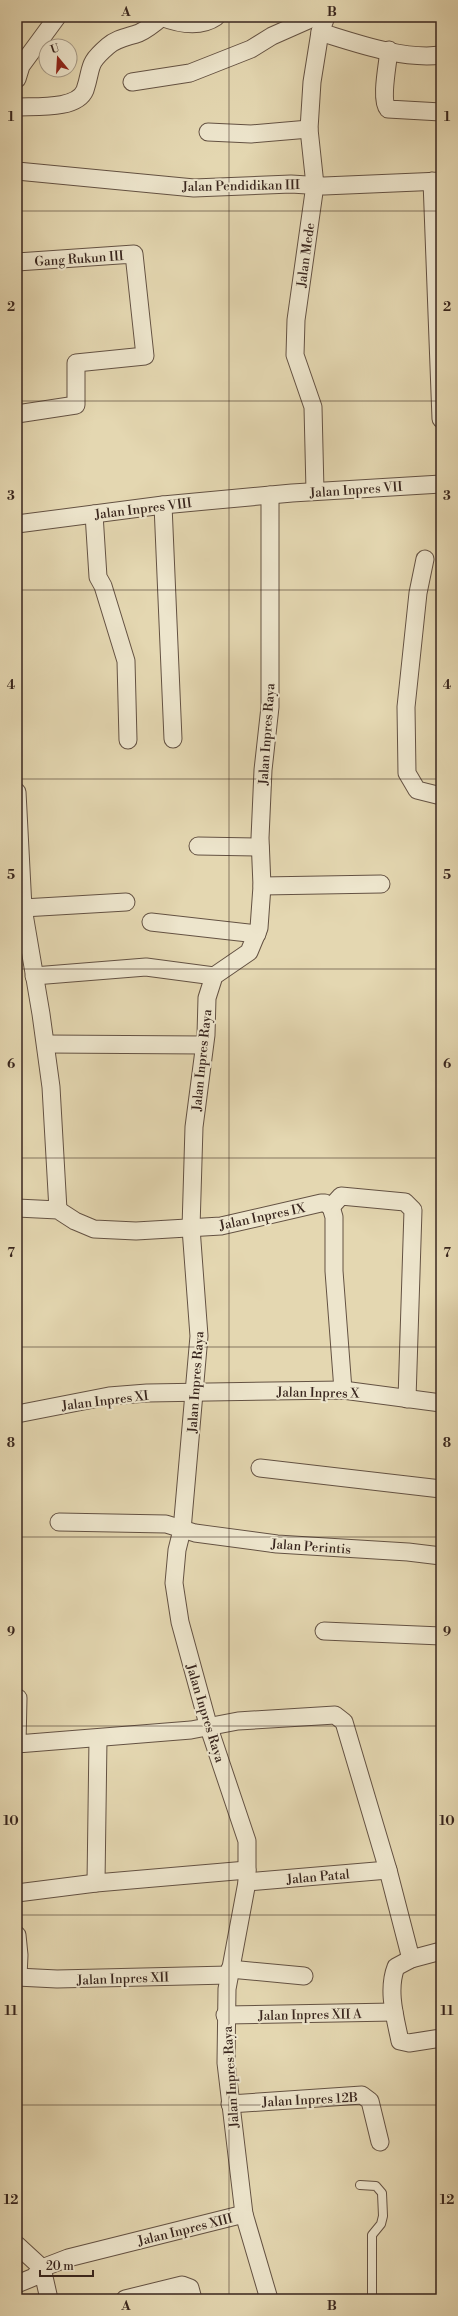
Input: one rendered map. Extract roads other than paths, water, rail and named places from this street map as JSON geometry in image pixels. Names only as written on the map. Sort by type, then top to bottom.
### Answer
[{"type":"street","points":[[17,79],[21,66],[57,17]]},
{"type":"street","points":[[17,107],[65,105],[78,99],[84,91],[89,67],[98,55],[111,44],[140,32],[162,17],[184,24],[209,22],[216,17]]},
{"type":"street","points":[[132,82],[190,73],[251,49],[272,36],[320,22],[389,50],[417,56],[441,55]]},
{"type":"street","name":"Jalan Mede","points":[[315,491],[313,407],[294,354],[297,308],[315,185],[309,129],[312,82],[320,22]]},
{"type":"street","points":[[389,50],[385,97],[385,106],[388,110],[441,112]]},
{"type":"street","points":[[208,132],[251,134],[309,129]]},
{"type":"street","name":"Jalan Pendidikan III","points":[[17,171],[194,188],[436,181]]},
{"type":"street","points":[[436,181],[441,419]]},
{"type":"street","name":"Gang Rukun III","points":[[17,262],[134,254],[145,356],[76,363],[76,405],[17,414]]},
{"type":"street","name":"Jalan Inpres VII","points":[[270,495],[441,484]]},
{"type":"street","name":"Jalan Inpres VIII","points":[[17,524],[163,505],[270,495]]},
{"type":"street","name":"Jalan Inpres Raya","points":[[269,2299],[244,2214],[226,2063],[225,2015],[230,1972],[247,1876],[247,1841],[209,1728],[178,1614],[174,1583],[177,1550],[182,1530],[199,1336],[191,1228],[194,1127],[204,1044],[207,998],[214,976],[249,952],[257,934],[262,886],[260,847],[263,770],[270,708],[270,495]]},
{"type":"street","points":[[163,505],[173,739]]},
{"type":"street","points":[[94,514],[98,577],[103,586],[126,661],[128,740]]},
{"type":"street","points":[[425,559],[418,593],[406,707],[407,772],[417,790],[441,796]]},
{"type":"street","points":[[17,792],[23,908],[46,1044],[51,1087],[58,1210],[17,1208]]},
{"type":"street","points":[[198,846],[260,847]]},
{"type":"street","points":[[262,886],[381,884]]},
{"type":"street","points":[[23,908],[126,902]]},
{"type":"street","points":[[151,922],[257,934]]},
{"type":"street","points":[[34,976],[146,967],[214,976]]},
{"type":"street","points":[[46,1044],[204,1044]]},
{"type":"street","points":[[343,1390],[334,1272],[334,1217],[331,1206],[341,1196],[405,1202],[413,1210],[407,1399]]},
{"type":"street","name":"Jalan Inpres IX","points":[[58,1210],[75,1221],[94,1229],[136,1231],[221,1226],[322,1203],[331,1206]]},
{"type":"street","name":"Jalan Inpres X","points":[[194,1393],[343,1390],[441,1403]]},
{"type":"street","name":"Jalan Inpres XI","points":[[17,1414],[109,1396],[194,1393]]},
{"type":"street","points":[[260,1468],[441,1489]]},
{"type":"street","name":"Jalan Perintis","points":[[59,1522],[166,1524],[182,1530],[277,1544],[408,1552],[441,1556]]},
{"type":"street","points":[[324,1631],[441,1636]]},
{"type":"street","points":[[18,1698],[17,1744],[98,1739],[209,1728],[238,1721],[335,1716],[344,1722],[388,1870],[411,1959]]},
{"type":"street","points":[[96,1883],[98,1739]]},
{"type":"street","name":"Jalan Patal","points":[[17,1893],[96,1883],[388,1870]]},
{"type":"street","points":[[17,1934],[19,1954],[17,1977]]},
{"type":"street","points":[[441,1952],[411,1959],[396,1967],[392,1978],[394,2012],[402,2043],[441,2038]]},
{"type":"street","name":"Jalan Inpres XII","points":[[17,1977],[57,1979],[230,1972],[304,1976]]},
{"type":"street","name":"Jalan Inpres XII A","points":[[225,2015],[394,2012]]},
{"type":"street","name":"Jalan Inpres 12B","points":[[230,2104],[362,2095],[370,2101],[380,2142]]},
{"type":"street","name":"Jalan Inpres XIII","points":[[17,2284],[34,2277],[42,2268],[68,2258],[244,2214]]},
{"type":"street","points":[[17,2245],[42,2268],[49,2299]]},
{"type":"street","points":[[125,2299],[182,2285],[190,2288],[193,2299]]},
{"type":"lane","points":[[360,2185],[376,2186],[382,2193],[383,2216],[381,2224],[372,2235],[372,2299]]}]
